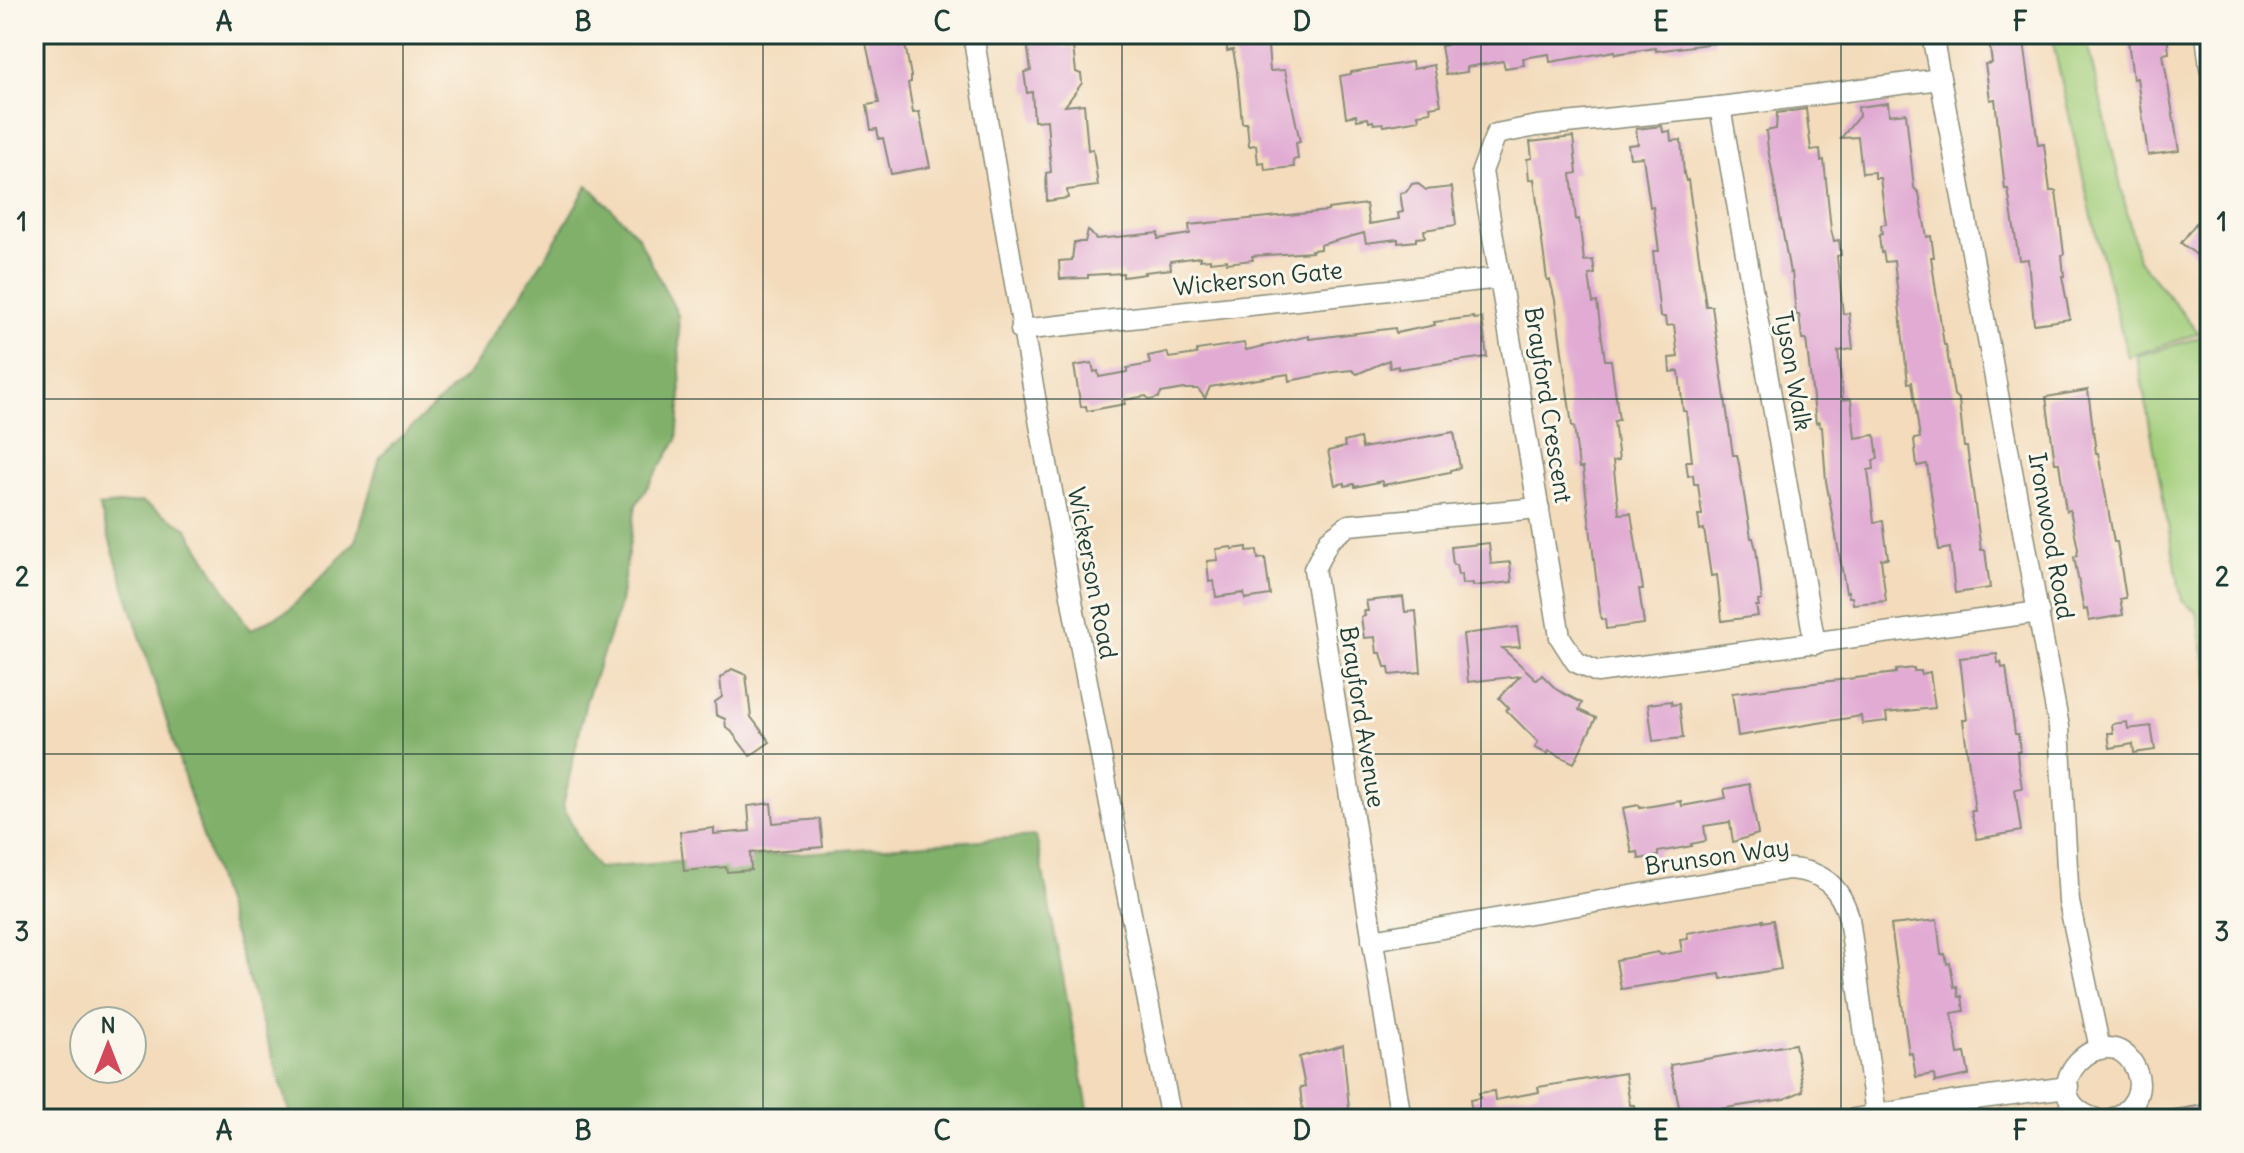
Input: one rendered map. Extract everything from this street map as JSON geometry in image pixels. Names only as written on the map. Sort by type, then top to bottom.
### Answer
[{"type":"street","name":"Wickerson Road","points":[[973,34],[1021,330],[1171,1119]]},
{"type":"street","name":"Ironwood Road","points":[[1932,34],[2059,727],[2069,902],[2100,1049]]},
{"type":"street","points":[[2206,34],[2210,68]]},
{"type":"street","name":"Brayford Crescent","points":[[1940,79],[1537,126],[1496,134],[1482,171],[1560,637],[1576,662],[1597,672],[2039,612]]},
{"type":"street","name":"Tyson Walk","points":[[1720,107],[1815,644]]},
{"type":"street","name":"Wickerson Gate","points":[[1021,330],[1500,278]]},
{"type":"street","name":"Brayford Avenue","points":[[1401,1119],[1314,569],[1329,540],[1349,525],[1539,508]]},
{"type":"street","name":"Brunson Way","points":[[1372,940],[1789,869],[1806,870],[1822,876],[1845,901],[1876,1115]]},
{"type":"street","points":[[2096,1119],[2077,1108],[2068,1087],[2069,1074],[2077,1060],[2100,1049],[2118,1052],[2126,1057],[2137,1072],[2139,1081],[2130,1108],[2111,1119]]},
{"type":"street","points":[[1854,1119],[1951,1102],[2068,1087]]},
{"type":"green space","points":[[2051,34],[2085,34],[2138,259],[2199,333],[2128,357],[2095,230]]},
{"type":"green space","points":[[588,185],[637,235],[678,315],[681,396],[677,440],[636,505],[619,608],[586,701],[563,806],[583,847],[597,868],[1036,836],[1090,1119],[292,1119],[99,506],[142,502],[186,527],[250,630],[289,610],[356,541],[380,457],[468,374],[550,250]]},
{"type":"green space","points":[[2201,337],[2210,338],[2210,688],[2197,612],[2182,601],[2137,356]]},
{"type":"building","points":[[864,34],[903,34],[911,76],[908,83],[913,113],[919,112],[930,167],[891,174],[883,138],[879,139],[877,129],[871,130],[867,105],[879,103]]},
{"type":"building","points":[[1026,34],[1060,34],[1063,48],[1073,47],[1076,72],[1081,74],[1082,83],[1065,106],[1084,104],[1088,150],[1093,149],[1098,186],[1067,190],[1068,198],[1047,201],[1046,173],[1051,172],[1047,120],[1034,121],[1032,92],[1027,93],[1024,72],[1031,71]]},
{"type":"building","points":[[1226,34],[1267,34],[1270,71],[1285,70],[1300,142],[1296,143],[1298,159],[1293,160],[1294,167],[1265,170],[1264,162],[1258,163],[1256,145],[1249,146],[1247,123],[1242,123],[1233,50],[1227,51]]},
{"type":"building","points":[[1445,34],[1715,34],[1715,43],[1656,51],[1656,48],[1615,54],[1615,51],[1550,62],[1549,54],[1523,58],[1524,65],[1505,68],[1503,61],[1467,67],[1467,72],[1446,75],[1441,46],[1447,45]]},
{"type":"building","points":[[1988,34],[2023,34],[2038,145],[2044,144],[2050,191],[2056,191],[2064,254],[2062,276],[2070,319],[2034,324],[2028,259],[2019,260],[2008,189],[2005,189],[1995,99],[1990,100],[1985,64],[1992,63]]},
{"type":"building","points":[[2167,35],[2169,53],[2163,54],[2179,151],[2148,155],[2128,40]]},
{"type":"building","points":[[1412,62],[1413,69],[1434,65],[1441,105],[1430,107],[1431,112],[1418,114],[1419,120],[1384,126],[1383,123],[1369,122],[1368,118],[1357,120],[1356,115],[1346,117],[1340,76]]},
{"type":"building","points":[[1888,103],[1889,115],[1906,113],[1914,188],[1919,193],[1927,237],[1931,236],[1934,257],[1931,257],[1944,345],[1954,395],[1959,400],[1964,447],[1967,447],[1981,550],[1985,550],[1990,588],[1955,593],[1950,548],[1939,550],[1927,464],[1917,466],[1914,439],[1920,438],[1912,382],[1908,383],[1894,261],[1885,262],[1881,253],[1879,235],[1882,234],[1881,225],[1886,224],[1880,178],[1875,178],[1875,172],[1862,173],[1858,137],[1841,138],[1859,116],[1858,107]]},
{"type":"building","points":[[1806,109],[1811,150],[1820,149],[1821,161],[1824,160],[1831,230],[1834,241],[1839,240],[1841,255],[1837,256],[1843,314],[1849,313],[1853,349],[1838,351],[1843,400],[1851,399],[1855,438],[1875,435],[1878,459],[1873,460],[1874,469],[1868,470],[1874,522],[1883,521],[1888,558],[1881,559],[1886,601],[1853,604],[1852,597],[1846,592],[1826,481],[1822,427],[1819,422],[1816,423],[1806,339],[1802,339],[1799,315],[1796,315],[1792,272],[1768,149],[1766,131],[1776,129],[1777,113]]},
{"type":"building","points":[[1662,126],[1663,132],[1670,131],[1671,141],[1681,140],[1706,306],[1712,306],[1733,455],[1737,455],[1751,538],[1756,549],[1762,600],[1756,606],[1758,616],[1722,621],[1717,575],[1711,576],[1704,529],[1700,530],[1698,515],[1702,515],[1698,484],[1694,484],[1693,475],[1688,476],[1686,461],[1692,461],[1686,411],[1683,411],[1679,371],[1670,372],[1669,358],[1678,357],[1674,325],[1666,326],[1665,317],[1660,317],[1653,251],[1659,251],[1653,206],[1650,207],[1643,157],[1630,158],[1628,145],[1638,144],[1636,129]]},
{"type":"building","points":[[1573,137],[1577,173],[1571,174],[1576,220],[1579,219],[1584,261],[1593,260],[1595,274],[1589,275],[1593,303],[1597,302],[1605,360],[1611,360],[1619,420],[1614,421],[1619,460],[1613,461],[1619,514],[1631,513],[1643,589],[1639,589],[1644,624],[1606,629],[1605,620],[1601,619],[1583,468],[1579,468],[1572,426],[1555,300],[1550,280],[1547,280],[1534,179],[1529,180],[1527,159],[1532,158],[1530,142]]},
{"type":"building","points":[[1417,183],[1426,190],[1452,187],[1456,225],[1424,230],[1425,237],[1416,238],[1416,241],[1398,243],[1398,239],[1366,243],[1364,233],[1320,245],[1320,249],[1312,252],[1252,256],[1253,260],[1227,263],[1227,260],[1200,260],[1200,257],[1170,261],[1171,269],[1145,274],[1060,279],[1059,261],[1072,260],[1074,242],[1085,242],[1088,230],[1096,239],[1158,233],[1158,239],[1190,234],[1189,225],[1328,211],[1366,204],[1369,224],[1399,219],[1398,213],[1403,212],[1400,193]]},
{"type":"building","points":[[2199,219],[2210,227],[2210,265],[2181,243]]},
{"type":"building","points":[[1482,318],[1487,357],[1398,369],[1398,366],[1390,368],[1389,360],[1357,374],[1352,370],[1289,381],[1288,374],[1210,387],[1205,398],[1198,389],[1184,389],[1161,393],[1158,398],[1150,400],[1146,396],[1124,400],[1125,404],[1087,411],[1086,406],[1081,407],[1074,366],[1092,363],[1099,377],[1150,364],[1148,356],[1167,352],[1169,358],[1244,343],[1246,350],[1309,336],[1309,339],[1395,328],[1396,333],[1435,325],[1434,322]]},
{"type":"building","points":[[2088,390],[2096,453],[2114,542],[2117,542],[2126,598],[2120,599],[2123,615],[2089,621],[2074,557],[2078,549],[2070,510],[2066,511],[2059,463],[2055,463],[2046,397]]},
{"type":"building","points":[[1454,432],[1460,468],[1383,485],[1382,481],[1355,487],[1354,484],[1345,486],[1345,483],[1335,485],[1328,451],[1345,447],[1344,442],[1360,438],[1362,448]]},
{"type":"building","points":[[1489,543],[1491,564],[1510,562],[1512,582],[1473,586],[1473,583],[1462,584],[1461,574],[1458,575],[1456,565],[1453,565],[1451,547]]},
{"type":"building","points":[[1216,549],[1257,550],[1258,559],[1265,558],[1270,595],[1245,599],[1244,593],[1216,597],[1214,581],[1209,582],[1207,561],[1218,560]]},
{"type":"building","points":[[1403,597],[1405,612],[1416,611],[1421,672],[1390,675],[1381,653],[1377,653],[1375,637],[1364,638],[1361,617],[1365,616],[1364,611],[1368,611],[1366,601]]},
{"type":"building","points":[[1517,627],[1520,647],[1502,648],[1537,680],[1542,675],[1557,690],[1582,703],[1579,710],[1596,718],[1574,763],[1535,748],[1538,742],[1506,710],[1509,708],[1499,698],[1520,676],[1468,682],[1463,634]]},
{"type":"building","points":[[1997,654],[1998,663],[2001,662],[2002,668],[2006,667],[2015,734],[2018,734],[2022,788],[2015,789],[2021,831],[1977,839],[1971,811],[1975,811],[1963,720],[1967,720],[1960,658]]},
{"type":"building","points":[[1914,668],[1921,674],[1930,672],[1935,708],[1886,713],[1887,721],[1862,724],[1861,716],[1738,736],[1732,693],[1896,673],[1896,670]]},
{"type":"building","points":[[732,669],[746,675],[751,717],[770,742],[750,756],[726,728],[725,719],[716,715],[715,702],[722,697],[720,678]]},
{"type":"building","points":[[1671,701],[1672,705],[1679,704],[1683,738],[1653,741],[1648,704]]},
{"type":"building","points":[[2127,722],[2128,729],[2151,726],[2155,750],[2134,753],[2133,744],[2110,748],[2108,733],[2113,733],[2112,724]]},
{"type":"building","points":[[1749,784],[1758,834],[1733,842],[1730,822],[1704,826],[1706,841],[1692,846],[1639,859],[1638,852],[1632,853],[1623,808],[1681,801],[1682,806],[1726,798],[1724,789]]},
{"type":"building","points":[[771,803],[773,823],[820,819],[823,847],[750,853],[751,870],[727,872],[726,867],[684,871],[680,832],[714,828],[714,834],[750,831],[748,806]]},
{"type":"building","points":[[1773,920],[1781,969],[1721,979],[1720,974],[1621,989],[1616,960],[1682,951],[1680,940],[1688,939],[1687,933]]},
{"type":"building","points":[[1937,920],[1941,955],[1945,954],[1947,964],[1950,963],[1954,987],[1957,986],[1959,997],[1962,996],[1964,1011],[1952,1013],[1958,1054],[1965,1053],[1969,1075],[1935,1082],[1934,1074],[1916,1077],[1912,1053],[1909,1054],[1891,925]]},
{"type":"building","points":[[1795,1044],[1803,1091],[1784,1099],[1687,1114],[1686,1110],[1680,1111],[1670,1065]]},
{"type":"building","points":[[1343,1045],[1350,1119],[1304,1119],[1300,1088],[1305,1087],[1299,1057]]},
{"type":"building","points":[[1625,1073],[1630,1105],[1634,1105],[1636,1119],[1473,1119],[1470,1100],[1480,1098],[1479,1093],[1494,1091],[1495,1100],[1539,1092],[1538,1087]]},
{"type":"building","points":[[2205,1105],[2207,1119],[2166,1119],[2166,1111]]}]
